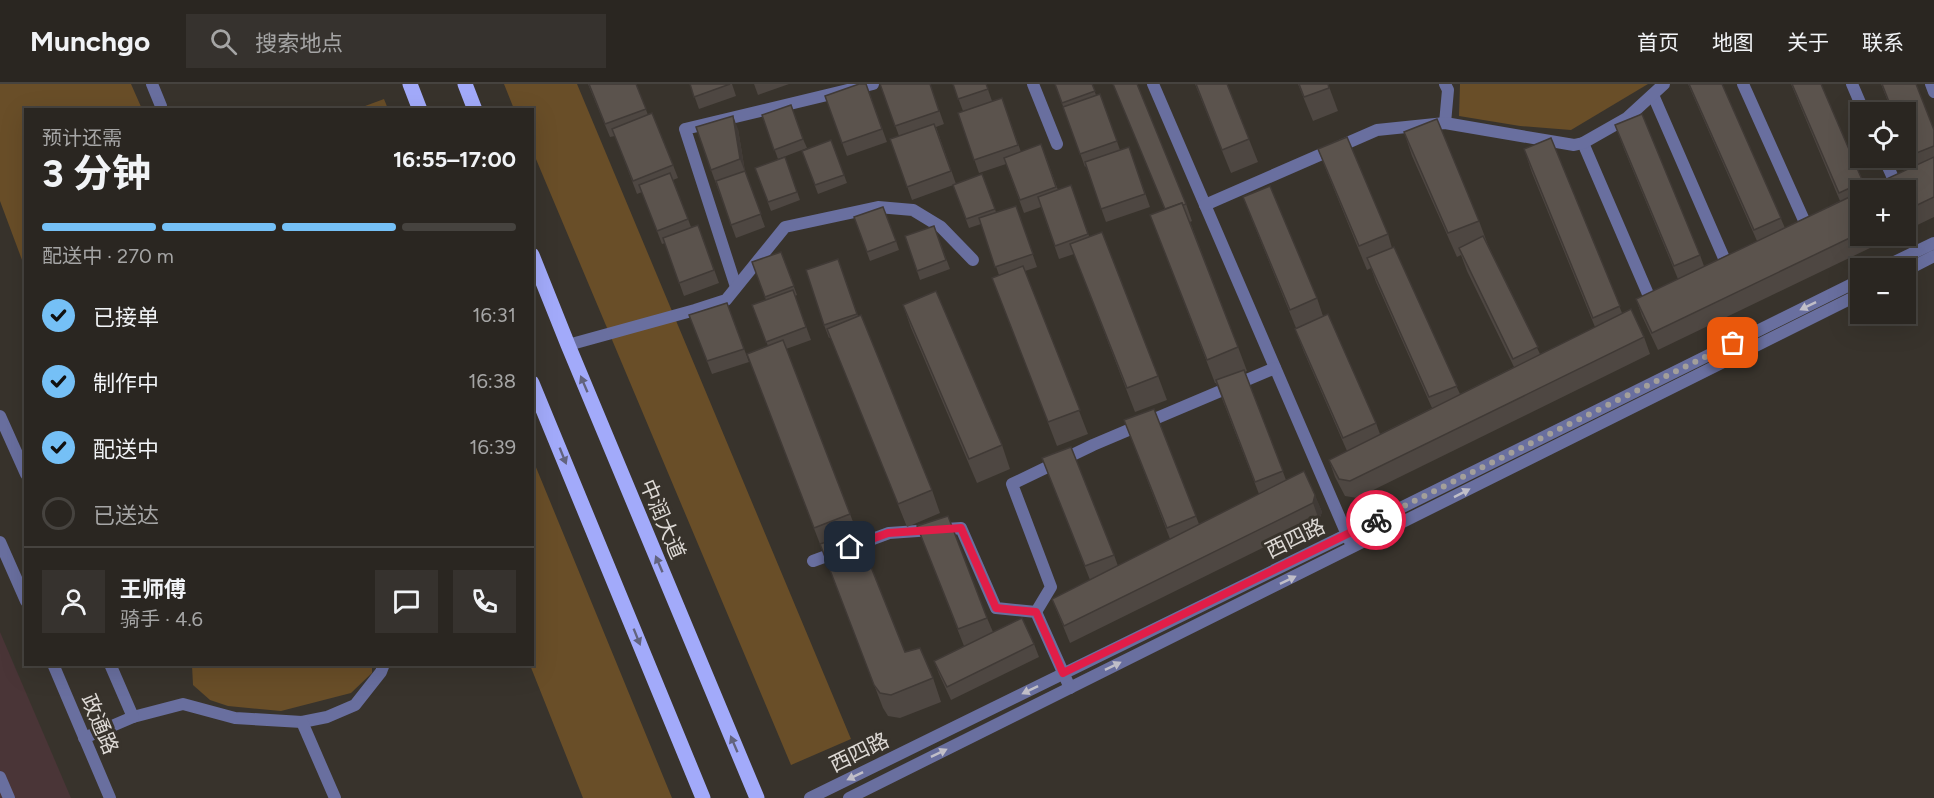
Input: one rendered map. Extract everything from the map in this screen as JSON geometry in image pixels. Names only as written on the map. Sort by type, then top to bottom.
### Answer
[{"type":"main road","points":[[410,84],[419,108]]},
{"type":"main road","points":[[465,84],[474,108]]},
{"type":"main road","name":"中润大道","points":[[534,260],[757,798]]},
{"type":"main road","points":[[534,387],[703,798]]},
{"type":"street","points":[[152,84],[161,108]]},
{"type":"street","points":[[736,287],[685,129],[873,84]]},
{"type":"street","points":[[1033,84],[1057,144]]},
{"type":"street","points":[[1153,84],[1352,548]]},
{"type":"street","points":[[1205,205],[1377,130],[1445,123],[1575,145],[1627,118],[1664,84]]},
{"type":"street","points":[[1743,84],[1807,227]]},
{"type":"street","points":[[1852,84],[1860,102]]},
{"type":"street","points":[[1931,84],[1934,92]]},
{"type":"street","points":[[1445,123],[1447,86]]},
{"type":"street","points":[[1653,94],[1727,265]]},
{"type":"street","points":[[1582,143],[1651,301]]},
{"type":"street","points":[[568,345],[726,300],[785,227],[878,207],[913,210],[941,227],[973,260]]},
{"type":"street","points":[[1903,258],[1934,243]]},
{"type":"street","points":[[1916,265],[1934,256]]},
{"type":"street","name":"西四路","points":[[810,798],[1850,285]]},
{"type":"street","name":"西四路","points":[[849,798],[1850,299]]},
{"type":"street","points":[[1036,612],[1051,587],[1012,484],[1093,445],[1275,368]]},
{"type":"street","points":[[0,416],[24,470]]},
{"type":"street","points":[[813,561],[888,533],[961,528],[996,608],[1036,612]]},
{"type":"street","points":[[0,542],[24,596]]},
{"type":"street","points":[[1036,612],[1070,688]]},
{"type":"street","name":"政通路","points":[[54,666],[110,798]]},
{"type":"street","points":[[111,666],[133,717]]},
{"type":"street","points":[[84,738],[133,717],[183,704],[235,718],[302,722],[327,717],[355,705],[383,666]]},
{"type":"street","points":[[302,722],[335,798]]},
{"type":"street","points":[[0,777],[9,798]]},
{"type":"shaded area","points":[[0,84],[131,84],[142,108],[24,108],[24,265],[0,201]]},
{"type":"shaded area","points":[[504,84],[577,84],[851,739],[791,765],[534,154],[534,108],[514,108]]},
{"type":"shaded area","points":[[1460,84],[1648,84],[1571,130],[1520,126],[1459,116]]},
{"type":"shaded area","points":[[384,99],[388,108],[360,108]]},
{"type":"shaded area","points":[[534,462],[672,798],[583,798],[530,666],[534,666]]},
{"type":"shaded area","points":[[0,632],[71,798],[0,798]]},
{"type":"shaded area","points":[[192,666],[372,666],[372,673],[351,693],[281,711],[228,706],[210,700],[193,685]]},
{"type":"building","points":[[589,84],[636,84],[646,109],[605,124]]},
{"type":"building","points":[[690,84],[730,84],[694,97]]},
{"type":"building","points":[[859,84],[866,84],[882,129],[842,143],[825,96]]},
{"type":"building","points":[[880,84],[930,84],[939,111],[895,126]]},
{"type":"building","points":[[953,84],[986,84],[988,89],[958,99]]},
{"type":"building","points":[[1055,84],[1092,84],[1095,91],[1062,103]]},
{"type":"building","points":[[1113,84],[1137,84],[1186,204],[1182,203],[1165,209]]},
{"type":"building","points":[[1196,84],[1227,84],[1249,139],[1222,150]]},
{"type":"building","points":[[1299,84],[1328,84],[1329,88],[1304,97]]},
{"type":"building","points":[[1689,84],[1722,84],[1781,218],[1754,230]]},
{"type":"building","points":[[1792,84],[1821,84],[1850,152],[1850,168],[1857,168],[1862,180],[1850,180],[1850,188],[1839,193]]},
{"type":"building","points":[[1882,84],[1916,84],[1934,130],[1934,146],[1916,153],[1916,102],[1889,102]]},
{"type":"building","points":[[1100,94],[1117,141],[1080,154],[1063,107]]},
{"type":"building","points":[[1002,98],[1018,145],[974,160],[958,113]]},
{"type":"building","points":[[791,105],[803,139],[774,150],[762,115]]},
{"type":"building","points":[[652,113],[673,165],[633,181],[612,129]]},
{"type":"building","points":[[1642,114],[1700,255],[1674,266],[1615,125]]},
{"type":"building","points":[[733,116],[740,159],[711,170],[696,127]]},
{"type":"building","points":[[1437,119],[1479,221],[1448,233],[1404,132]]},
{"type":"building","points":[[934,124],[951,171],[907,187],[890,139]]},
{"type":"building","points":[[1347,137],[1388,234],[1359,246],[1318,149]]},
{"type":"building","points":[[1551,138],[1620,306],[1593,318],[1524,149]]},
{"type":"building","points":[[831,140],[844,175],[815,185],[802,151]]},
{"type":"building","points":[[1041,144],[1056,187],[1020,200],[1004,158]]},
{"type":"building","points":[[1129,147],[1145,194],[1101,209],[1085,162]]},
{"type":"building","points":[[785,157],[797,192],[768,202],[755,168]]},
{"type":"building","points":[[1934,157],[1934,197],[1916,206],[1916,180],[1885,180],[1910,168],[1916,168],[1916,165]]},
{"type":"building","points":[[745,171],[761,214],[731,225],[716,181]]},
{"type":"building","points":[[670,173],[688,219],[657,231],[639,185]]},
{"type":"building","points":[[982,174],[995,209],[966,219],[953,185]]},
{"type":"building","points":[[1071,185],[1088,234],[1055,246],[1038,197]]},
{"type":"building","points":[[1270,186],[1317,298],[1290,310],[1243,197]]},
{"type":"building","points":[[1850,197],[1850,238],[1652,333],[1636,299]]},
{"type":"building","points":[[1182,203],[1238,347],[1207,360],[1150,215]]},
{"type":"building","points":[[1016,206],[1033,254],[995,267],[979,218]]},
{"type":"building","points":[[883,207],[896,241],[867,252],[854,217]]},
{"type":"building","points":[[698,225],[714,270],[679,283],[663,238]]},
{"type":"building","points":[[934,226],[946,260],[917,271],[905,236]]},
{"type":"building","points":[[1102,232],[1158,376],[1127,388],[1070,244]]},
{"type":"building","points":[[1483,236],[1538,347],[1513,359],[1459,248]]},
{"type":"building","points":[[1394,247],[1457,386],[1429,397],[1367,258]]},
{"type":"building","points":[[781,252],[794,286],[765,297],[752,262]]},
{"type":"building","points":[[838,259],[857,314],[824,325],[806,270]]},
{"type":"building","points":[[1023,266],[1080,410],[1048,422],[992,278]]},
{"type":"building","points":[[793,290],[806,327],[766,342],[752,305]]},
{"type":"building","points":[[936,291],[1002,445],[969,459],[903,305]]},
{"type":"building","points":[[727,303],[744,349],[707,361],[689,315]]},
{"type":"building","points":[[1631,309],[1644,337],[1350,481],[1339,479],[1329,460]]},
{"type":"building","points":[[1328,314],[1376,423],[1343,438],[1295,329]]},
{"type":"building","points":[[861,315],[932,490],[898,504],[827,329]]},
{"type":"building","points":[[783,340],[850,514],[814,528],[747,354]]},
{"type":"building","points":[[1244,370],[1283,471],[1255,482],[1216,380]]},
{"type":"building","points":[[1154,409],[1196,516],[1167,528],[1124,420]]},
{"type":"building","points":[[1071,447],[1114,555],[1085,566],[1042,458]]},
{"type":"building","points":[[1304,471],[1315,495],[1313,503],[1064,626],[1052,599]]},
{"type":"building","points":[[948,516],[987,618],[958,629],[917,526]]},
{"type":"building","points":[[857,532],[905,652],[920,648],[933,678],[891,695],[880,693],[874,685],[820,544]]},
{"type":"building","points":[[1022,618],[1034,644],[947,687],[934,661]]},
{"type":"way so far","points":[[1376,520],[1733,343]]},
{"type":"route","points":[[850,547],[888,533],[961,528],[996,608],[1036,612],[1063,673],[1376,520]]}]
